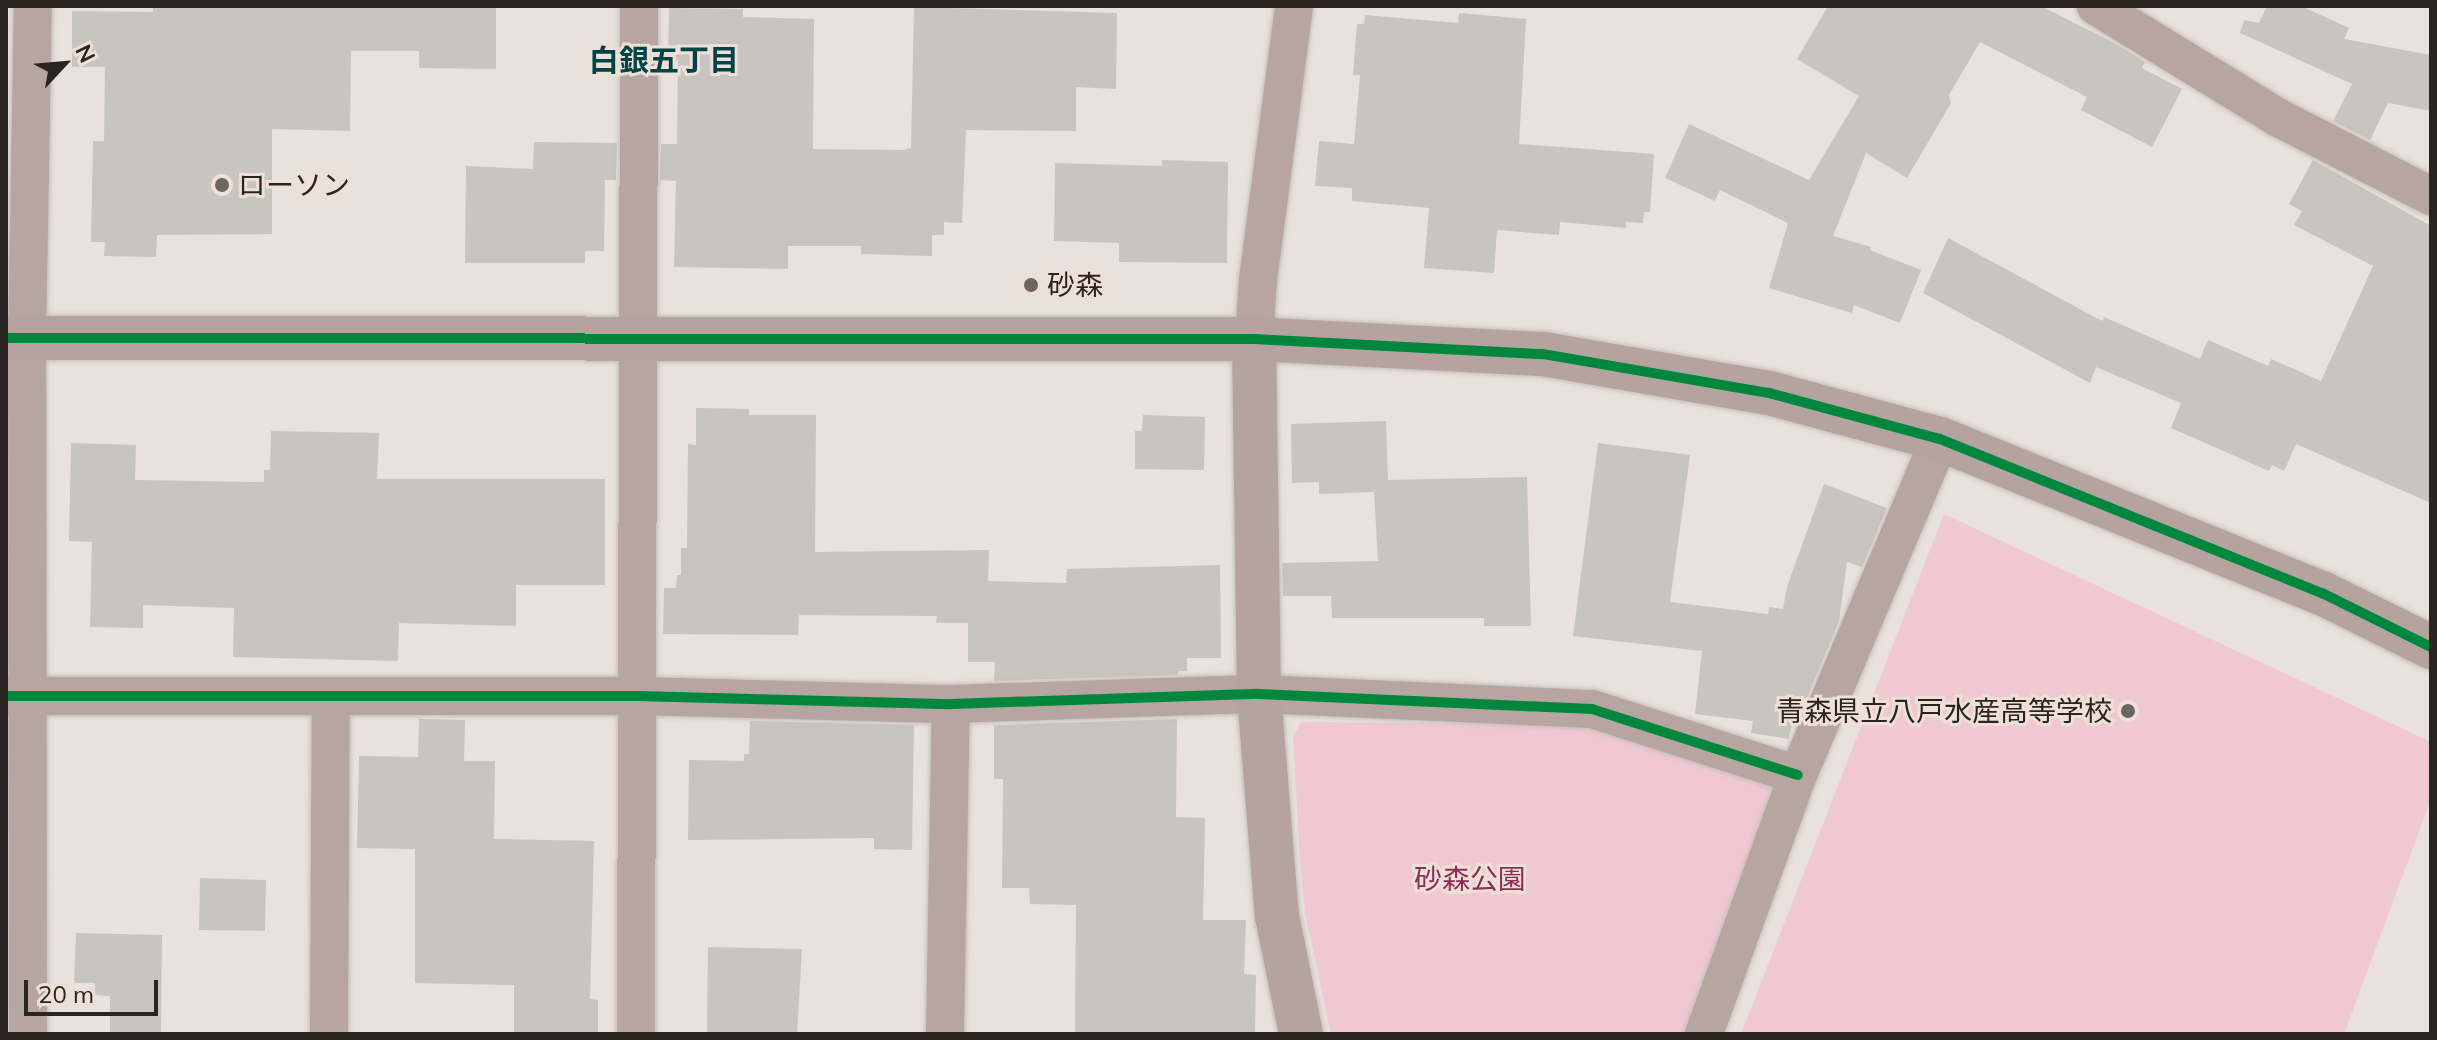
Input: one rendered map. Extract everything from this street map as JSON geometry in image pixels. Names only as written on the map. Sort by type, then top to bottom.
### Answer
[{"type":"street","points":[[6,1034],[28,1034],[16,696],[16,338],[33,6]]},
{"type":"street","points":[[636,1034],[639,6]]},
{"type":"street","points":[[1294,6],[1258,280],[1254,339],[1259,694],[1277,916],[1301,1034]]},
{"type":"street","points":[[2096,6],[2279,118],[2431,196]]},
{"type":"street","points":[[16,338],[639,341],[1254,339],[1543,354],[1769,393],[1940,439],[2322,593],[2431,647]]},
{"type":"street","points":[[1704,1034],[1798,775],[1940,439]]},
{"type":"street","points":[[16,696],[637,696],[951,704],[1259,694],[1592,709],[1798,775]]},
{"type":"street","points":[[329,1034],[331,697]]},
{"type":"street","points":[[945,1034],[951,704]]},
{"type":"green space","name":"青森県立八戸水産高等学校","points":[[1944,514],[2431,742],[2431,799],[2344,1034],[1741,1034]]},
{"type":"green space","name":"砂森公園","points":[[1301,722],[1588,724],[1765,779],[1777,796],[1692,1034],[1331,1034],[1305,912],[1300,860],[1293,737]]},
{"type":"building","points":[[153,6],[496,6],[496,69],[419,68],[419,51],[351,51],[350,131],[272,129],[272,234],[157,235],[156,257],[104,256],[105,242],[91,242],[93,141],[104,141],[105,67],[72,67],[72,11],[153,12]]},
{"type":"building","points":[[1828,6],[2041,6],[2118,45],[2145,62],[2142,68],[2182,89],[2152,147],[2081,110],[2087,97],[1980,42],[1949,95],[1951,103],[1907,178],[1866,153],[1833,236],[1871,247],[1870,250],[1921,270],[1900,323],[1854,305],[1852,313],[1769,288],[1788,223],[1720,190],[1715,201],[1665,178],[1689,124],[1809,180],[1859,96],[1797,59]]},
{"type":"building","points":[[2267,6],[2301,6],[2349,28],[2344,39],[2431,55],[2431,111],[2388,103],[2370,140],[2333,121],[2352,84],[2240,33],[2244,20],[2259,23]]},
{"type":"building","points":[[914,7],[1117,13],[1116,89],[1076,87],[1076,131],[966,130],[962,223],[944,222],[944,235],[932,235],[932,256],[861,254],[861,246],[788,246],[788,269],[674,267],[676,181],[660,180],[661,144],[677,144],[678,60],[668,59],[669,8],[743,9],[743,17],[814,19],[813,149],[903,150],[911,148]]},
{"type":"building","points":[[1459,13],[1526,19],[1519,144],[1654,154],[1650,212],[1644,212],[1643,223],[1626,222],[1626,228],[1560,222],[1559,235],[1497,230],[1494,273],[1424,268],[1429,208],[1352,201],[1352,188],[1315,186],[1319,141],[1354,144],[1360,75],[1353,75],[1357,24],[1364,24],[1365,15],[1458,23]]},
{"type":"building","points":[[534,142],[617,143],[616,180],[605,180],[604,251],[585,251],[585,263],[465,263],[466,166],[533,169]]},
{"type":"building","points":[[1162,160],[1228,162],[1227,263],[1119,262],[1119,243],[1054,241],[1055,163],[1162,166]]},
{"type":"building","points":[[2313,160],[2431,226],[2431,503],[2296,444],[2284,471],[2272,465],[2269,471],[2171,428],[2181,403],[2096,367],[2090,383],[1923,293],[1948,238],[2102,321],[2104,317],[2200,359],[2208,340],[2268,366],[2271,359],[2321,381],[2373,266],[2294,225],[2302,211],[2289,204]]},
{"type":"building","points":[[696,408],[749,409],[749,415],[816,415],[815,552],[989,550],[988,581],[1066,583],[1067,569],[1220,565],[1221,658],[1187,658],[1187,671],[1178,671],[1178,675],[994,681],[995,662],[968,662],[968,623],[936,623],[937,616],[799,615],[798,635],[663,634],[664,588],[676,588],[677,575],[681,575],[681,548],[687,548],[688,444],[696,445]]},
{"type":"building","points":[[1143,415],[1205,417],[1204,470],[1135,469],[1135,431],[1142,431]]},
{"type":"building","points":[[1386,421],[1388,480],[1527,477],[1531,626],[1484,626],[1484,618],[1332,618],[1331,596],[1283,596],[1282,563],[1378,561],[1374,492],[1319,494],[1319,482],[1292,483],[1291,424]]},
{"type":"building","points":[[271,431],[379,433],[377,479],[605,479],[605,585],[516,585],[516,626],[399,623],[398,661],[233,657],[234,608],[143,605],[143,628],[90,627],[92,542],[69,541],[71,443],[136,445],[135,480],[264,482],[264,470],[270,470]]},
{"type":"building","points":[[1598,443],[1690,455],[1670,602],[1768,614],[1769,607],[1783,609],[1787,587],[1824,484],[1887,508],[1862,567],[1847,562],[1839,621],[1804,705],[1796,704],[1789,739],[1751,733],[1753,721],[1695,714],[1702,651],[1573,636]]},
{"type":"building","points":[[419,719],[465,720],[464,761],[495,761],[494,839],[594,841],[590,999],[598,1000],[598,1034],[514,1034],[514,985],[415,983],[415,849],[357,848],[359,756],[418,757]]},
{"type":"building","points":[[1177,719],[1176,817],[1205,818],[1203,920],[1246,920],[1244,974],[1256,975],[1255,1034],[1075,1034],[1076,905],[1030,904],[1029,888],[1002,888],[1003,779],[994,779],[994,725]]},
{"type":"building","points":[[750,721],[914,725],[912,850],[874,849],[874,838],[688,840],[689,760],[744,761],[744,754],[749,754]]},
{"type":"building","points":[[200,878],[266,880],[265,931],[199,930]]},
{"type":"building","points":[[76,933],[162,935],[161,1034],[110,1034],[110,996],[95,995],[95,983],[74,983]]},
{"type":"building","points":[[708,947],[802,949],[797,1034],[707,1034]]},
{"type":"cycle path","points":[[6,338],[1254,339],[1543,354],[1769,393],[1940,439],[2322,593],[2431,647]]},
{"type":"cycle path","points":[[6,696],[637,696],[951,704],[1259,694],[1592,709],[1798,775]]},
{"type":"place","name":"ローソン","points":[[222,185]]},
{"type":"place","name":"砂森","points":[[1031,285]]},
{"type":"place","name":"青森県立八戸水産高等学校","points":[[2128,711]]},
{"type":"district","name":"白銀五丁目","points":[[664,60]]}]
